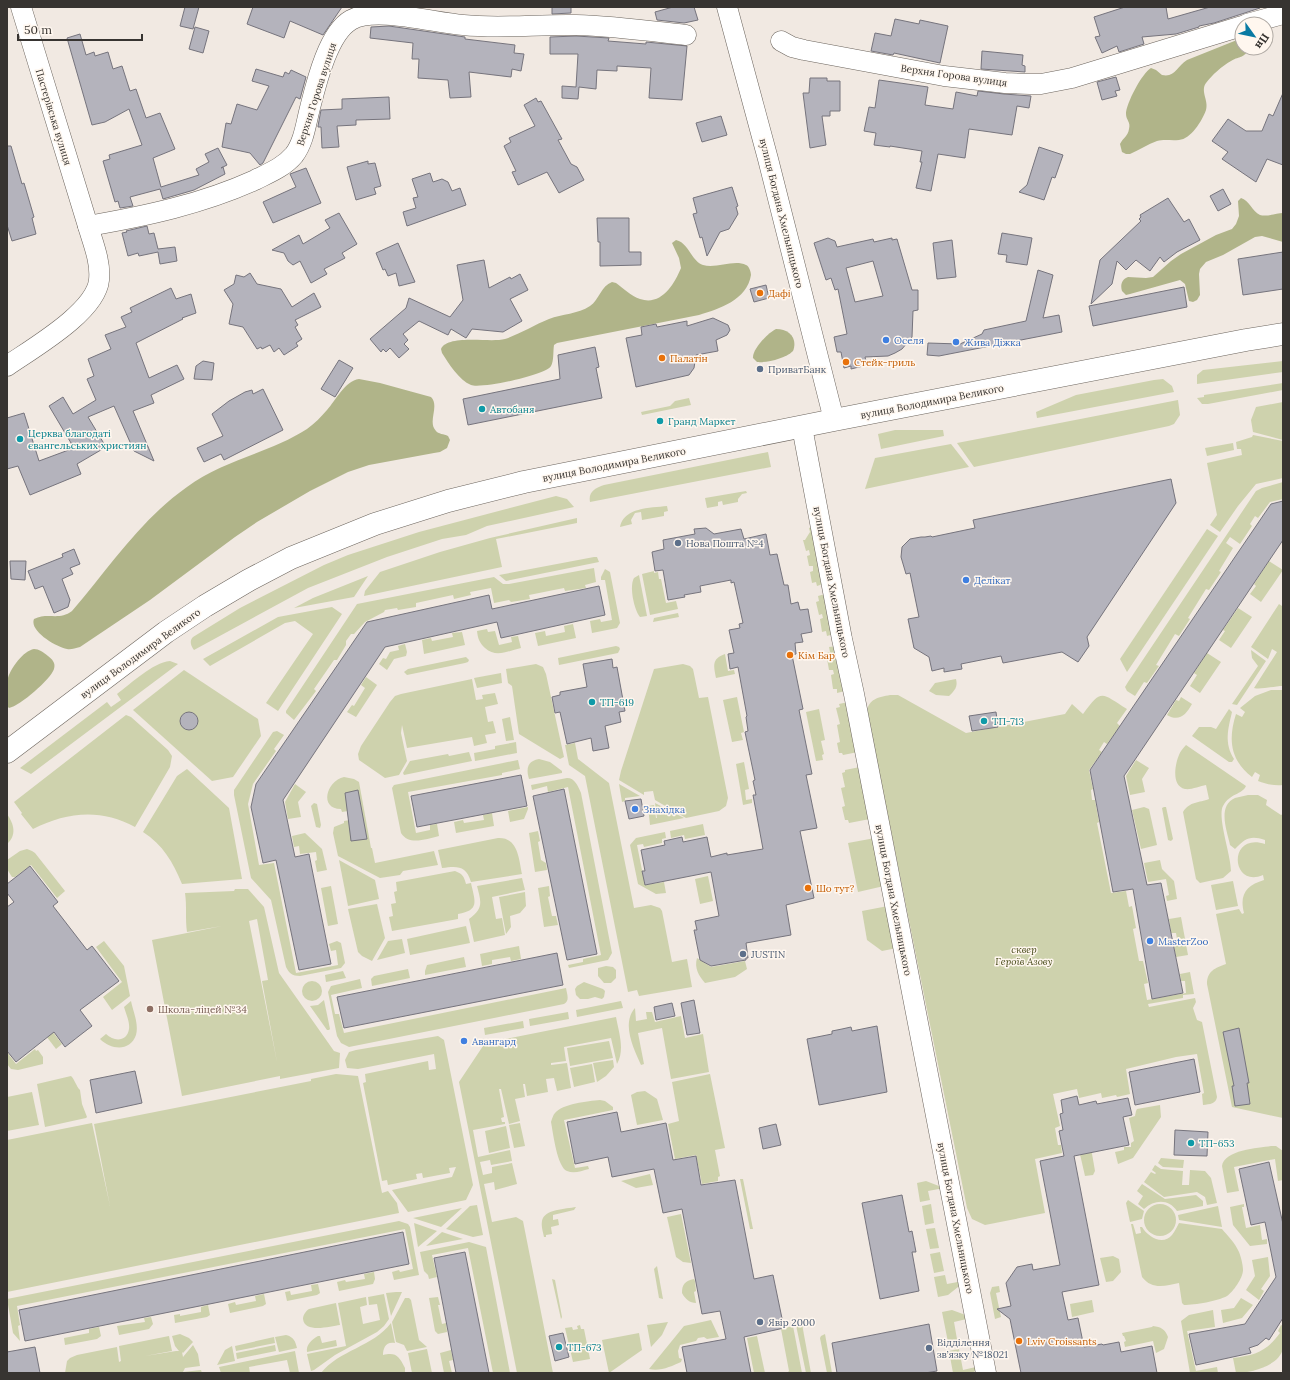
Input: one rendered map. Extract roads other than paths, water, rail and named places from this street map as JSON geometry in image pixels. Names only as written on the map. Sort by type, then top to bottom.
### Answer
[{"type":"main road","name":"вулиця Володимира Великого","points":[[7,752],[179,623],[249,580],[291,558],[375,524],[448,501],[569,473],[834,420],[1283,334]]},
{"type":"street","name":"Пастерівська вулиця","points":[[21,7],[88,226]]},
{"type":"street","name":"вулиця Богдана Хмельницького","points":[[727,7],[768,159],[834,420]]},
{"type":"street","name":"Верхня Горова вулиця","points":[[88,226],[155,214],[207,199],[244,185],[284,164],[294,154],[301,140],[319,77],[333,39],[343,26],[358,16],[382,14],[462,25],[491,27],[550,24],[591,25],[686,35]]},
{"type":"street","name":"Верхня Горова вулиця","points":[[781,41],[804,50],[944,76],[1006,83],[1030,84],[1077,76],[1234,28]]},
{"type":"street","points":[[7,366],[75,317],[93,296],[99,281],[99,270],[88,226]]},
{"type":"street","name":"вулиця Богдана Хмельницького","points":[[802,427],[986,1373]]},
{"type":"place","name":"Дафі","points":[[760,293]]},
{"type":"place","name":"Оселя","points":[[886,340]]},
{"type":"place","name":"Жива Діжка","points":[[956,342]]},
{"type":"place","name":"Палатін","points":[[662,358]]},
{"type":"place","name":"Стейк-гриль","points":[[846,362]]},
{"type":"place","name":"ПриватБанк","points":[[760,369]]},
{"type":"place","name":"Автобаня","points":[[482,409]]},
{"type":"place","name":"Гранд Маркет","points":[[660,421]]},
{"type":"place","name":"Церква благодаті євангельських християн","points":[[20,439]]},
{"type":"place","name":"Нова Пошта №4","points":[[678,543]]},
{"type":"place","name":"Делікат","points":[[966,580]]},
{"type":"place","name":"Кім Бар","points":[[790,655]]},
{"type":"place","name":"ТП-619","points":[[592,702]]},
{"type":"place","name":"ТП-713","points":[[984,721]]},
{"type":"place","name":"Знахідка","points":[[635,809]]},
{"type":"place","name":"Шо тут?","points":[[808,888]]},
{"type":"place","name":"MasterZoo","points":[[1150,941]]},
{"type":"place","name":"JUSTIN","points":[[743,954]]},
{"type":"place","name":"Школа-ліцей №34","points":[[150,1009]]},
{"type":"place","name":"Авангард","points":[[464,1041]]},
{"type":"place","name":"ТП-653","points":[[1191,1143]]},
{"type":"place","name":"Явір 2000","points":[[760,1322]]},
{"type":"place","name":"Lviv Croissants","points":[[1019,1341]]},
{"type":"place","name":"ТП-673","points":[[559,1347]]},
{"type":"place","name":"Відділення зв’язку №18021","points":[[929,1348]]},
{"type":"park label","name":"сквер Героїв Азову","points":[[1024,954]]}]
